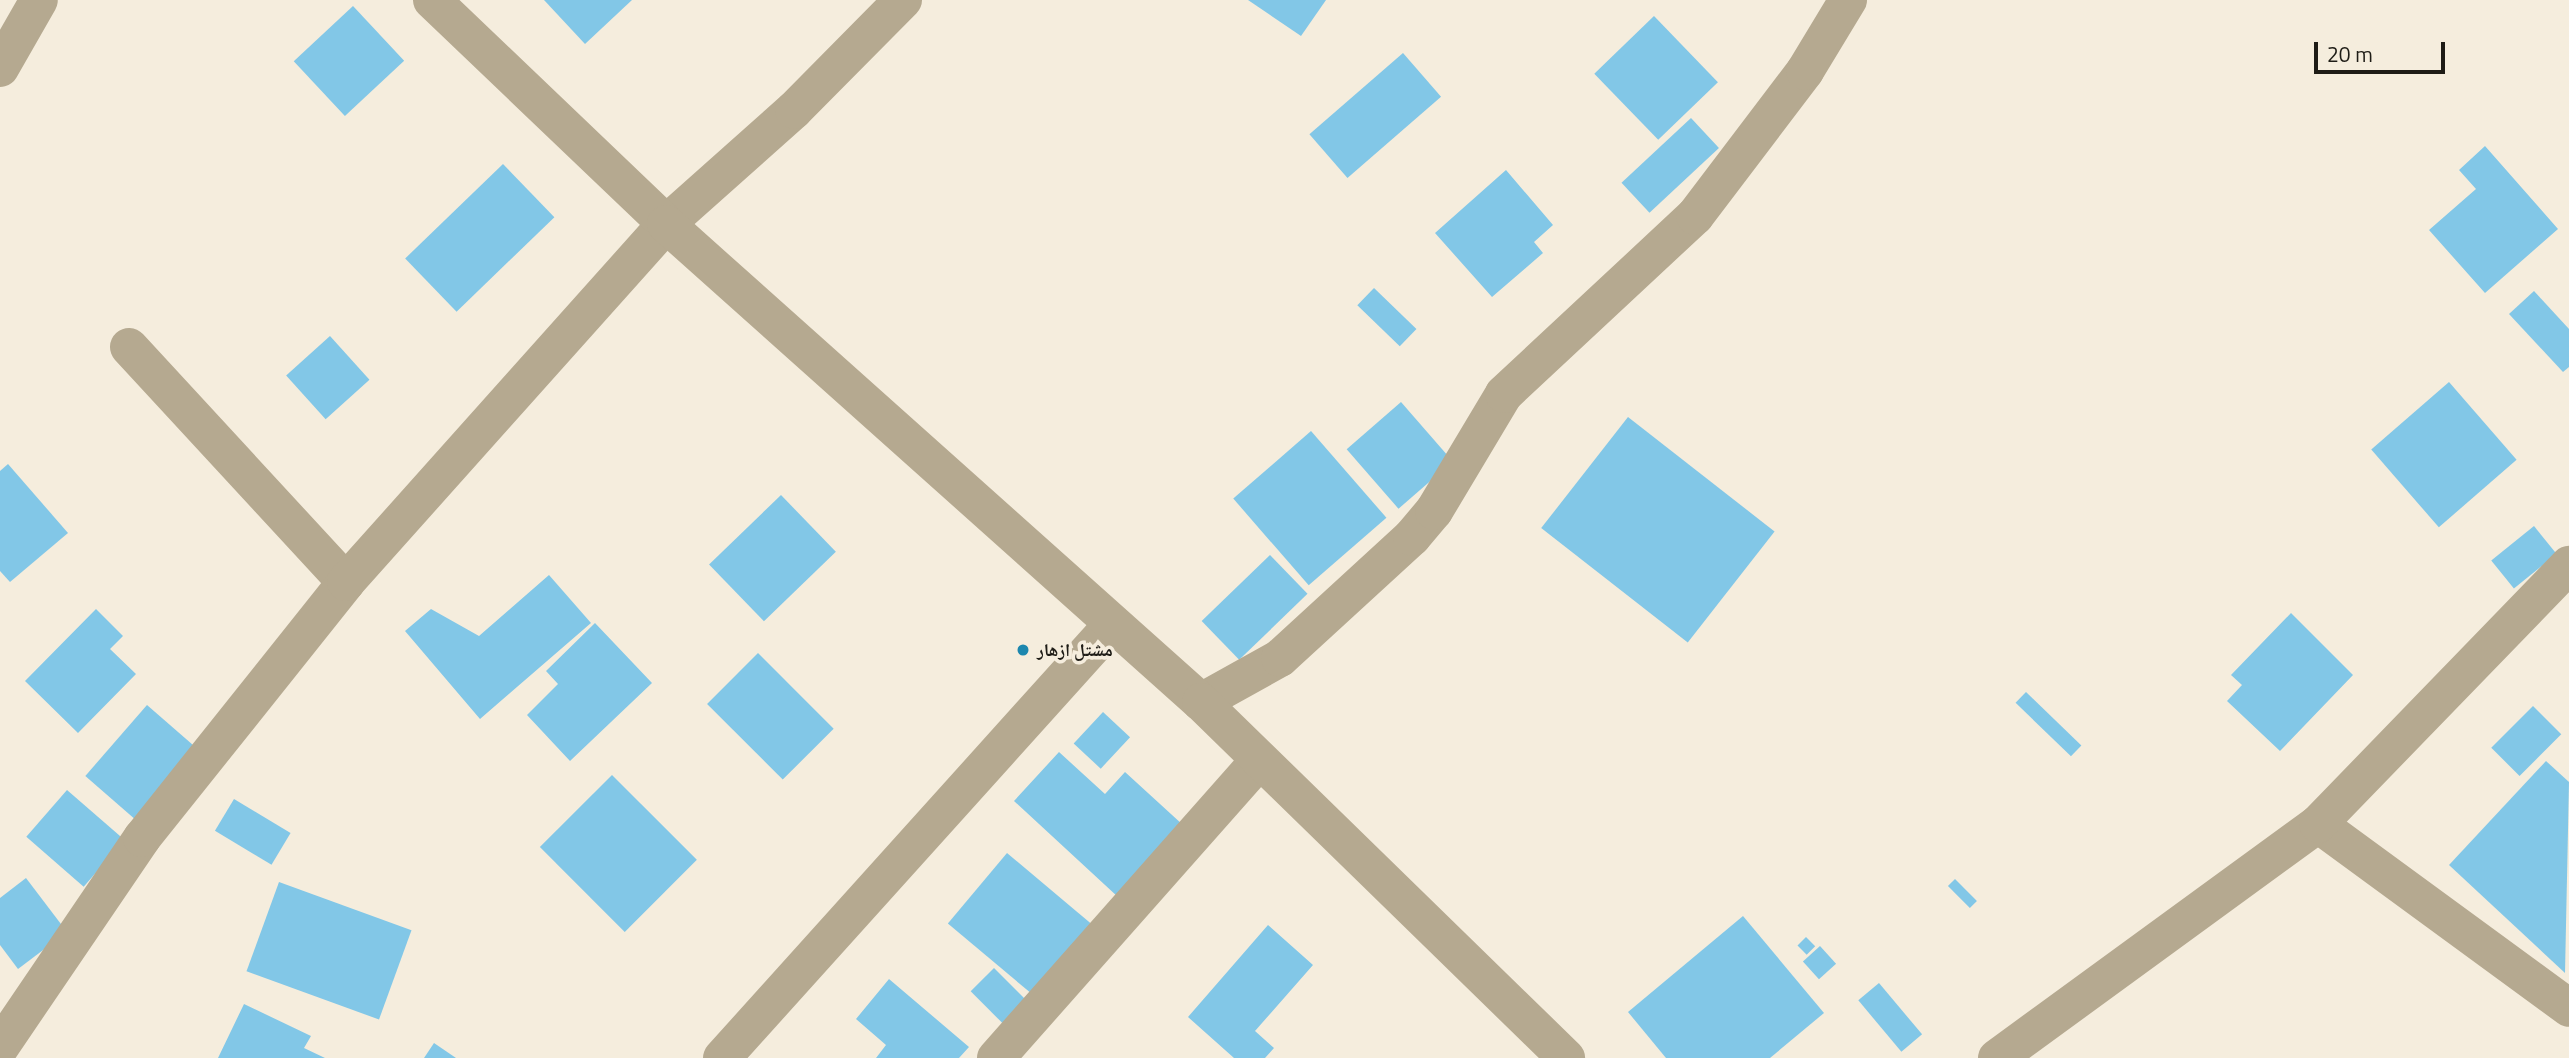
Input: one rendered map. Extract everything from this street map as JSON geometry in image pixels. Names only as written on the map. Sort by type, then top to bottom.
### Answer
[{"type":"street","points":[[0,68],[39,0]]},
{"type":"street","points":[[432,0],[666,224],[1201,702],[1566,1058]]},
{"type":"street","points":[[0,1047],[142,838],[346,582],[666,224],[794,110],[903,0]]},
{"type":"street","points":[[1201,702],[1280,658],[1412,537],[1434,511],[1504,394],[1695,216],[1805,71],[1848,0]]},
{"type":"street","points":[[129,347],[346,582]]},
{"type":"street","points":[[1997,1058],[2318,824],[2569,565]]},
{"type":"street","points":[[722,1058],[1113,624]]},
{"type":"street","points":[[996,1058],[1259,761]]},
{"type":"street","points":[[2318,824],[2569,1008]]},
{"type":"street","points":[[0,1056],[12,1058]]},
{"type":"building","points":[[544,0],[632,0],[585,44]]},
{"type":"building","points":[[1248,0],[1326,0],[1301,36]]},
{"type":"building","points":[[353,6],[404,61],[345,116],[294,61]]},
{"type":"building","points":[[1654,16],[1718,82],[1658,140],[1594,74]]},
{"type":"building","points":[[1403,53],[1441,97],[1347,178],[1309,134]]},
{"type":"building","points":[[1691,118],[1719,148],[1649,213],[1622,183]]},
{"type":"building","points":[[2485,146],[2558,229],[2485,293],[2429,230],[2476,189],[2459,170]]},
{"type":"building","points":[[503,164],[554,217],[457,312],[405,258]]},
{"type":"building","points":[[1506,170],[1553,225],[1534,242],[1543,253],[1492,297],[1435,233]]},
{"type":"building","points":[[1374,288],[1416,329],[1400,346],[1357,305]]},
{"type":"building","points":[[2534,291],[2569,329],[2569,367],[2563,372],[2509,314]]},
{"type":"building","points":[[330,336],[369,380],[326,419],[286,375]]},
{"type":"building","points":[[2449,382],[2517,460],[2439,527],[2371,450]]},
{"type":"building","points":[[1401,402],[1453,462],[1398,509],[1347,449]]},
{"type":"building","points":[[1628,417],[1775,532],[1688,643],[1541,528]]},
{"type":"building","points":[[1311,431],[1386,518],[1309,585],[1233,499]]},
{"type":"building","points":[[8,464],[68,533],[10,582],[0,571],[0,471]]},
{"type":"building","points":[[781,495],[836,552],[764,621],[709,564]]},
{"type":"building","points":[[2534,526],[2557,554],[2514,589],[2491,561]]},
{"type":"building","points":[[1270,555],[1308,594],[1239,660],[1202,621]]},
{"type":"building","points":[[549,575],[591,623],[480,719],[405,631],[431,609],[479,636]]},
{"type":"building","points":[[96,609],[123,636],[110,649],[136,674],[78,733],[25,681]]},
{"type":"building","points":[[2291,613],[2353,675],[2280,751],[2227,701],[2242,685],[2231,675]]},
{"type":"building","points":[[595,623],[652,683],[570,761],[527,715],[558,684],[546,671]]},
{"type":"building","points":[[758,653],[834,729],[783,780],[707,704]]},
{"type":"building","points":[[2026,692],[2081,745],[2071,756],[2016,703]]},
{"type":"building","points":[[147,705],[198,749],[136,820],[85,776]]},
{"type":"building","points":[[2533,706],[2561,734],[2520,776],[2491,748]]},
{"type":"building","points":[[1103,712],[1130,737],[1101,769],[1074,743]]},
{"type":"building","points":[[1059,752],[1105,794],[1125,772],[1183,825],[1118,897],[1014,801]]},
{"type":"building","points":[[2546,761],[2569,782],[2565,973],[2449,865]]},
{"type":"building","points":[[612,775],[697,860],[625,932],[540,847]]},
{"type":"building","points":[[67,790],[124,840],[84,887],[26,837]]},
{"type":"building","points":[[234,799],[291,833],[272,865],[215,831]]},
{"type":"building","points":[[1007,853],[1094,926],[1034,996],[948,923]]},
{"type":"building","points":[[26,878],[67,932],[18,969],[0,945],[0,898]]},
{"type":"building","points":[[1955,879],[1977,901],[1970,908],[1948,886]]},
{"type":"building","points":[[279,882],[411,930],[379,1019],[247,971]]},
{"type":"building","points":[[1743,916],[1824,1013],[1770,1058],[1666,1058],[1628,1012]]},
{"type":"building","points":[[1268,925],[1313,965],[1255,1031],[1274,1048],[1265,1058],[1234,1058],[1188,1017]]},
{"type":"building","points":[[1806,937],[1815,946],[1807,955],[1798,945]]},
{"type":"building","points":[[1820,946],[1836,964],[1819,979],[1803,961]]},
{"type":"building","points":[[994,968],[1031,1005],[1007,1028],[971,991]]},
{"type":"building","points":[[889,979],[969,1047],[959,1058],[876,1058],[886,1045],[856,1019]]},
{"type":"building","points":[[1879,983],[1922,1034],[1901,1052],[1858,1000]]},
{"type":"building","points":[[244,1004],[311,1036],[304,1048],[325,1058],[218,1058]]},
{"type":"building","points":[[434,1043],[456,1058],[424,1058]]},
{"type":"place","name":"مشتل ازهار","points":[[1023,650]]}]
